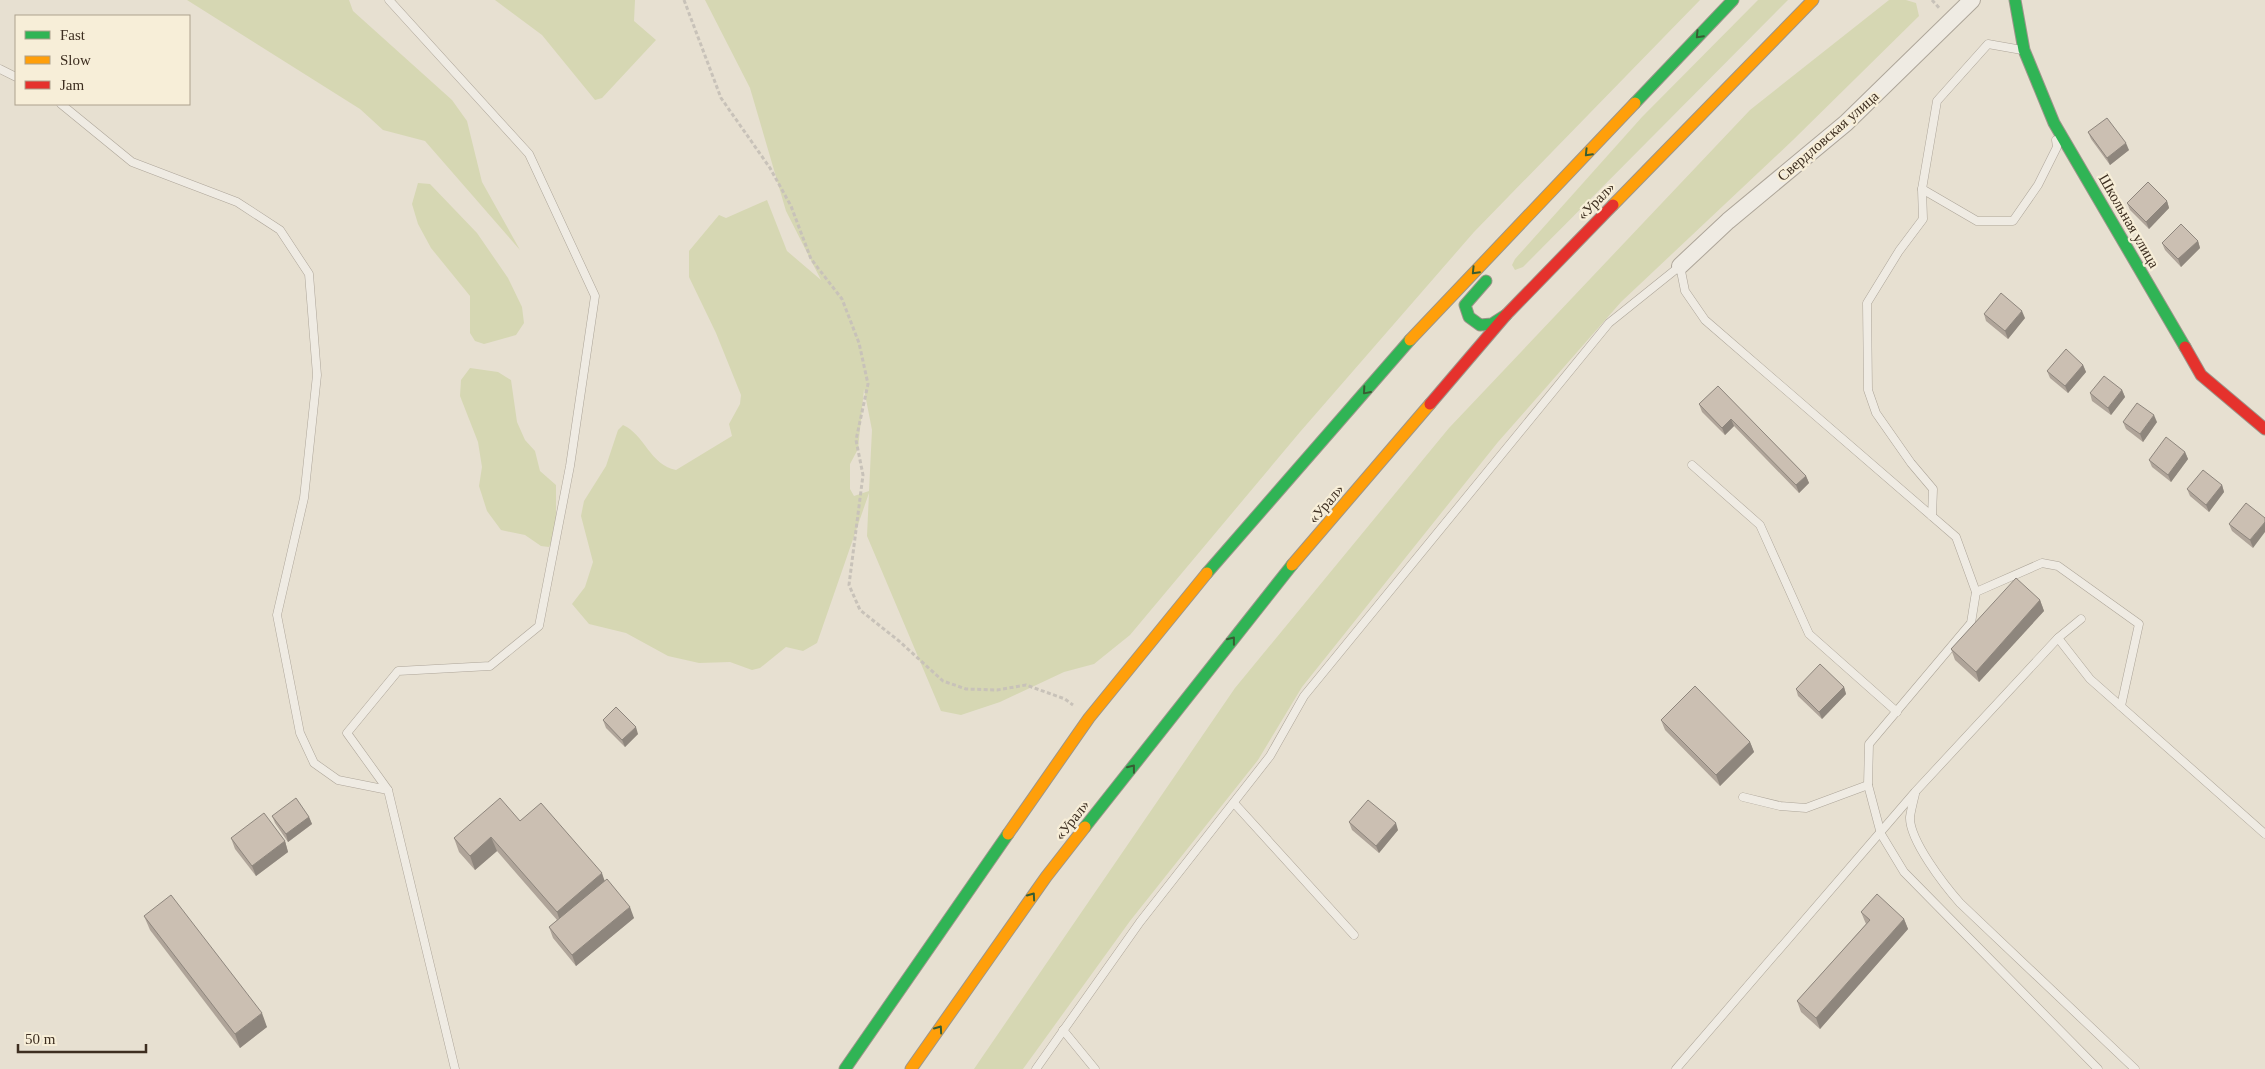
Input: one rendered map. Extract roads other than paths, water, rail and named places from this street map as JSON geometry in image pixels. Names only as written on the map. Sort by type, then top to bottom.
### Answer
[{"type":"main road","points":[[845,1069],[1089,718],[1210,569],[1420,329],[1733,0]]},
{"type":"main road","name":"«Урал»","points":[[911,1069],[1046,877],[1260,604],[1506,314],[1813,0]]},
{"type":"main road","name":"Школьная улица","points":[[2015,0],[2024,50],[2054,124],[2201,376],[2265,429]]},
{"type":"main road","points":[[1511,254],[1524,220]]},
{"type":"main road","points":[[1491,275],[1465,305],[1469,317],[1480,325],[1492,324],[1506,314]]},
{"type":"street","name":"Свердловская улица","points":[[1680,266],[1728,221],[1846,123],[1972,0]]},
{"type":"lane","points":[[389,0],[529,154],[595,296],[570,466],[539,626],[490,666],[398,671],[347,733],[388,790],[455,1069]]},
{"type":"lane","points":[[1932,516],[1933,489],[1911,462],[1876,412],[1868,390],[1867,303],[1899,251],[1923,219],[1922,189],[1937,101],[1988,44],[2024,50]]},
{"type":"lane","points":[[0,69],[15,76]]},
{"type":"lane","points":[[62,105],[132,162],[237,202],[280,230],[309,274],[316,384],[304,498],[277,615],[300,733],[314,763],[338,780],[388,790]]},
{"type":"lane","points":[[1922,189],[1977,221],[2012,221],[2038,185],[2057,146],[2054,124]]},
{"type":"lane","points":[[1036,1069],[1140,922],[1270,756],[1304,696],[1609,323],[1680,266],[1684,291],[1705,320],[1956,537],[1976,592],[1971,623],[1870,744],[1868,786],[1881,834],[1904,872],[2098,1069]]},
{"type":"lane","points":[[1692,465],[1760,525],[1809,634],[1896,712]]},
{"type":"lane","points":[[1976,592],[2042,563],[2058,566],[2138,624],[2121,706]]},
{"type":"lane","points":[[1676,1069],[1881,834],[1915,792],[2058,638],[2081,619]]},
{"type":"lane","points":[[2058,638],[2090,679],[2265,834]]},
{"type":"lane","points":[[1742,797],[1780,806],[1806,808],[1868,786]]},
{"type":"lane","points":[[1915,792],[1910,819],[1936,876],[1960,903],[2135,1069]]},
{"type":"lane","points":[[1234,803],[1354,935]]},
{"type":"lane","points":[[1064,1030],[1095,1069]]}]
